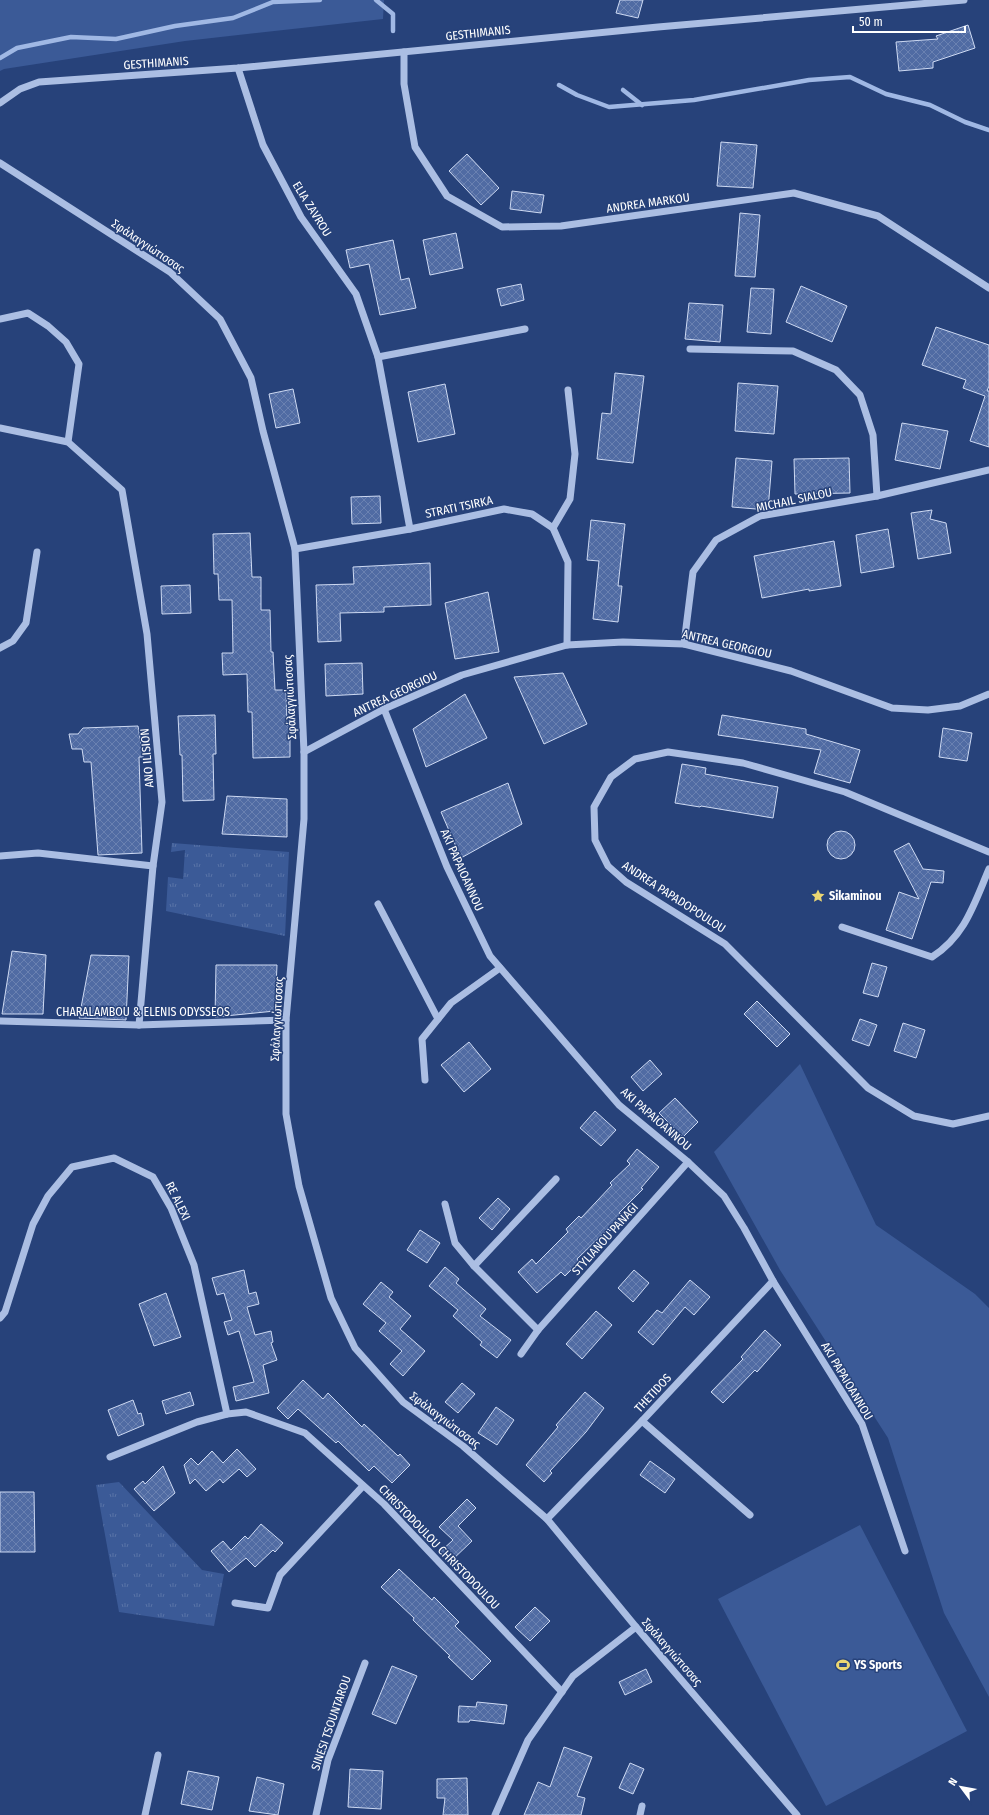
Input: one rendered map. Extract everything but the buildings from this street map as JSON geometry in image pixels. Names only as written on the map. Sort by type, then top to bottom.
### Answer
[{"type":"street","points":[[863,0],[864,8]]},
{"type":"street","name":"GESTHIMANIS","points":[[0,103],[20,89],[39,82],[238,68],[864,8],[964,0]]},
{"type":"street","name":"ANDREA MARKOU","points":[[404,52],[404,84],[415,147],[447,196],[502,227],[561,226],[794,193],[878,216],[989,288]]},
{"type":"street","name":"ELIA ZAVROU","points":[[238,68],[263,145],[301,217],[356,294],[378,357],[410,529]]},
{"type":"street","name":"Σφάλαγγιώτισσας","points":[[0,162],[170,272],[220,319],[251,378],[263,431],[295,549],[304,752],[304,819],[286,1020],[286,1114],[299,1186],[331,1298],[355,1348],[403,1402],[463,1446],[547,1519],[636,1627],[798,1815]]},
{"type":"street","points":[[0,319],[28,312],[48,326],[66,342],[79,364],[68,442],[0,428]]},
{"type":"street","points":[[378,357],[525,329]]},
{"type":"street","points":[[690,349],[793,351],[836,370],[860,395],[874,435],[877,496]]},
{"type":"street","points":[[567,646],[568,562],[553,528],[570,499],[575,454],[568,390]]},
{"type":"street","name":"ANO ILISION","points":[[68,442],[122,490],[148,634],[162,802],[154,866],[139,1025]]},
{"type":"street","name":"MICHAIL SIALOU","points":[[684,644],[693,572],[716,540],[760,516],[877,496],[989,470]]},
{"type":"street","name":"STRATI TSIRKA","points":[[295,549],[410,529],[504,509],[532,514],[553,528]]},
{"type":"street","points":[[0,648],[13,641],[26,623],[37,552]]},
{"type":"street","name":"ANTREA GEORGIOU","points":[[304,752],[384,709],[462,675],[567,646],[623,642],[684,644],[791,671],[892,708],[928,710],[960,706],[989,694]]},
{"type":"street","name":"AKI PAPAIOANNOU","points":[[384,709],[447,867],[490,956],[619,1105],[688,1162],[724,1196],[744,1228],[773,1281],[862,1424],[905,1551]]},
{"type":"street","name":"ANDREA PAPADOPOULOU","points":[[989,852],[845,792],[742,763],[668,752],[635,759],[611,777],[594,807],[595,840],[608,866],[626,882],[725,944],[868,1088],[914,1116],[953,1124],[989,1116]]},
{"type":"street","points":[[0,856],[38,853],[154,866]]},
{"type":"street","points":[[842,927],[932,957],[944,950],[967,921],[989,869]]},
{"type":"street","points":[[378,904],[438,1019]]},
{"type":"street","points":[[426,1080],[422,1039],[450,1003],[500,968]]},
{"type":"street","name":"CHARALAMBOU & ELENIS ODYSSEOS","points":[[0,1021],[14,1023],[139,1025],[286,1020]]},
{"type":"street","name":"RE ALEXI","points":[[0,1318],[5,1312],[33,1224],[48,1196],[72,1167],[114,1158],[153,1177],[171,1208],[194,1265],[227,1414]]},
{"type":"street","name":"STYLIANOU PANAGI","points":[[521,1354],[538,1330],[688,1162]]},
{"type":"street","points":[[474,1266],[556,1179]]},
{"type":"street","points":[[446,1204],[455,1242],[474,1266],[538,1330]]},
{"type":"street","name":"THETIDOS","points":[[547,1519],[642,1421],[773,1281]]},
{"type":"street","name":"CHRISTODOULOU CHRISTODOULOU","points":[[110,1457],[197,1422],[227,1414],[246,1412],[305,1433],[384,1504],[562,1692]]},
{"type":"street","points":[[642,1421],[750,1515]]},
{"type":"street","points":[[235,1603],[268,1608],[280,1575],[363,1486]]},
{"type":"street","points":[[495,1815],[528,1740],[573,1676],[636,1627]]},
{"type":"street","name":"SINESI TSOUNTAROU","points":[[316,1815],[328,1760],[364,1663]]},
{"type":"street","points":[[145,1815],[158,1755]]},
{"type":"street","points":[[640,1815],[642,1806]]},
{"type":"green space","points":[[0,0],[384,0],[383,19],[185,41],[4,69],[0,71]]},
{"type":"green space","points":[[172,843],[289,852],[285,936],[166,911],[168,877],[183,879],[185,850],[171,852]]},
{"type":"green space","points":[[800,1064],[876,1225],[975,1294],[989,1308],[989,1697],[944,1613],[888,1438],[780,1270],[714,1152]]},
{"type":"green space","points":[[119,1482],[202,1570],[224,1574],[214,1626],[119,1612],[96,1485]]},
{"type":"green space","name":"YS Sports","points":[[860,1525],[967,1731],[826,1806],[718,1599]]},
{"type":"waterway","points":[[0,58],[17,48],[71,37],[116,39],[175,26],[233,18],[273,2],[320,0]]},
{"type":"waterway","points":[[376,0],[393,14],[393,31]]},
{"type":"waterway","points":[[559,85],[577,95],[609,107],[694,100],[809,80],[850,77],[886,94],[930,105],[965,122],[989,130]]},
{"type":"waterway","points":[[623,90],[642,105]]},
{"type":"place","name":"Sikaminou","points":[[818,896]]},
{"type":"place","name":"YS Sports","points":[[843,1665]]}]
